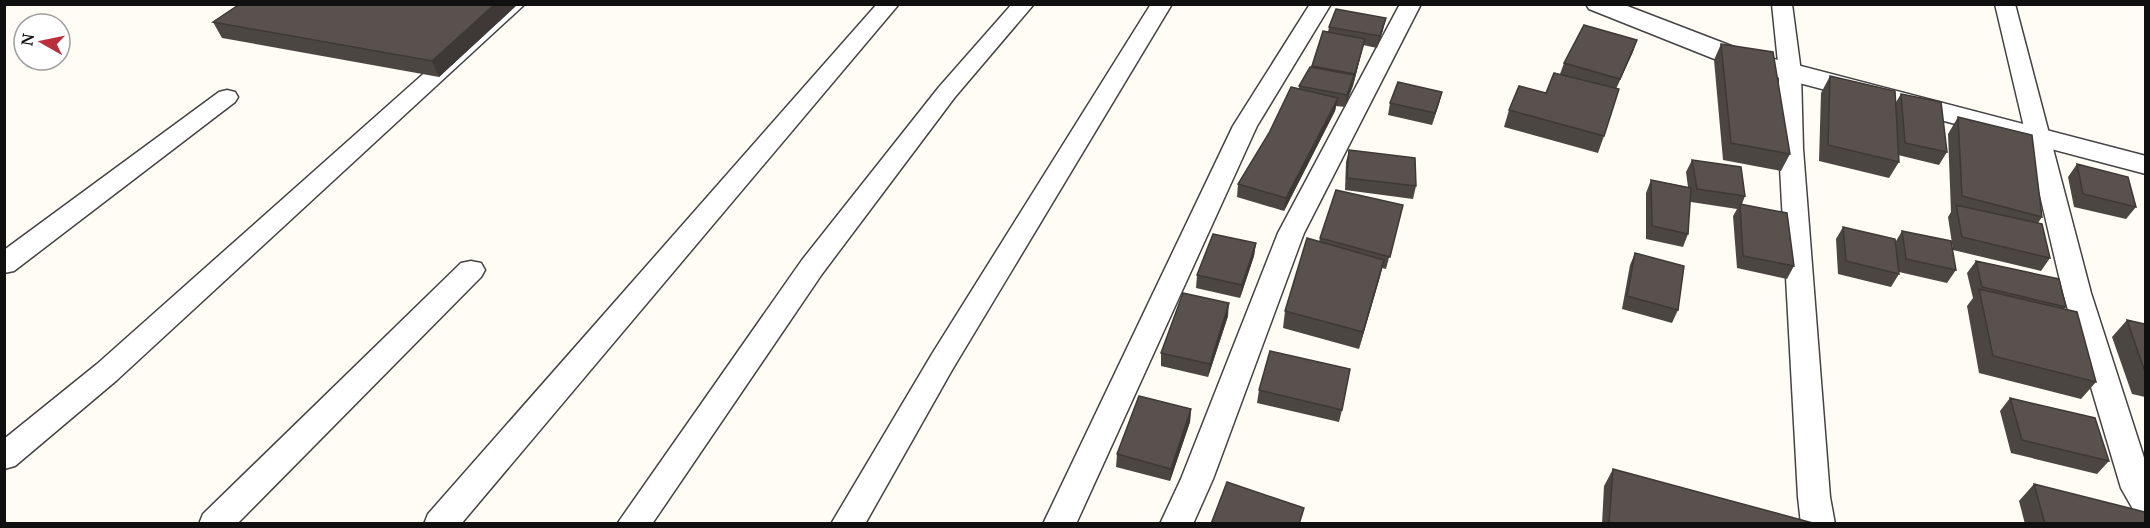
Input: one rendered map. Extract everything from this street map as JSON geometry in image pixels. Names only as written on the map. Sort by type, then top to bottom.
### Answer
[{"type":"street","points":[[4,457],[107,372],[515,4]]},
{"type":"street","points":[[440,524],[889,4]]},
{"type":"street","points":[[633,524],[812,267],[947,92],[1024,4]]},
{"type":"street","points":[[847,524],[954,342],[1162,4]]},
{"type":"street","points":[[1059,524],[1245,126],[1322,4]]},
{"type":"street","points":[[1176,524],[1197,479],[1291,233],[1411,4]]},
{"type":"street","points":[[1598,4],[1632,11],[1737,58],[2145,165]]},
{"type":"street","points":[[1782,4],[1790,72],[1791,149],[1814,497],[1818,524]]},
{"type":"street","points":[[2005,4],[2077,293],[2137,488],[2145,501]]},
{"type":"street","points":[[4,264],[226,97]]},
{"type":"street","points":[[215,524],[471,270]]},
{"type":"building","points":[[240,4],[495,4],[432,61],[213,22]]},
{"type":"building","points":[[1336,9],[1386,18],[1380,36],[1329,27]]},
{"type":"building","points":[[1584,25],[1637,40],[1620,79],[1564,63]]},
{"type":"building","points":[[1323,31],[1365,39],[1355,74],[1312,66]]},
{"type":"building","points":[[1721,44],[1773,52],[1790,154],[1731,143]]},
{"type":"building","points":[[1310,67],[1354,75],[1347,95],[1299,86]]},
{"type":"building","points":[[1554,73],[1619,89],[1604,136],[1509,110],[1519,86],[1546,93]]},
{"type":"building","points":[[1830,76],[1895,91],[1899,162],[1828,145]]},
{"type":"building","points":[[1398,82],[1442,92],[1435,113],[1390,103]]},
{"type":"building","points":[[1291,87],[1338,98],[1286,198],[1238,184],[1269,133]]},
{"type":"building","points":[[1901,94],[1941,102],[1947,152],[1905,143]]},
{"type":"building","points":[[1958,117],[2032,135],[2042,217],[1962,196]]},
{"type":"building","points":[[1349,150],[1415,158],[1416,186],[1347,178]]},
{"type":"building","points":[[1692,160],[1741,167],[1745,196],[1697,189]]},
{"type":"building","points":[[2077,164],[2128,177],[2136,207],[2083,194]]},
{"type":"building","points":[[1651,180],[1691,188],[1688,234],[1652,226]]},
{"type":"building","points":[[1336,190],[1403,205],[1390,257],[1320,238]]},
{"type":"building","points":[[1740,204],[1787,213],[1794,266],[1743,256]]},
{"type":"building","points":[[1956,205],[2042,224],[2050,258],[1962,237]]},
{"type":"building","points":[[1843,227],[1895,239],[1899,274],[1846,261]]},
{"type":"building","points":[[1902,231],[1951,241],[1956,270],[1906,259]]},
{"type":"building","points":[[1213,234],[1256,243],[1242,285],[1197,275]]},
{"type":"building","points":[[1307,238],[1384,260],[1363,332],[1285,311]]},
{"type":"building","points":[[1635,253],[1684,266],[1678,310],[1627,296]]},
{"type":"building","points":[[1976,261],[2059,279],[2066,307],[1982,287]]},
{"type":"building","points":[[1979,289],[2077,312],[2096,382],[1993,356]]},
{"type":"building","points":[[1183,293],[1229,303],[1210,364],[1161,353]]},
{"type":"building","points":[[2127,320],[2145,324],[2145,372]]},
{"type":"building","points":[[1270,351],[1350,369],[1342,410],[1259,390]]},
{"type":"building","points":[[1139,396],[1191,409],[1171,469],[1117,454]]},
{"type":"building","points":[[2010,398],[2095,418],[2109,461],[2022,440]]},
{"type":"building","points":[[1613,469],[1813,523],[1813,524],[1609,524]]},
{"type":"building","points":[[1227,482],[1304,508],[1299,524],[1211,524]]},
{"type":"building","points":[[2034,484],[2145,512],[2145,524],[2045,524]]}]
